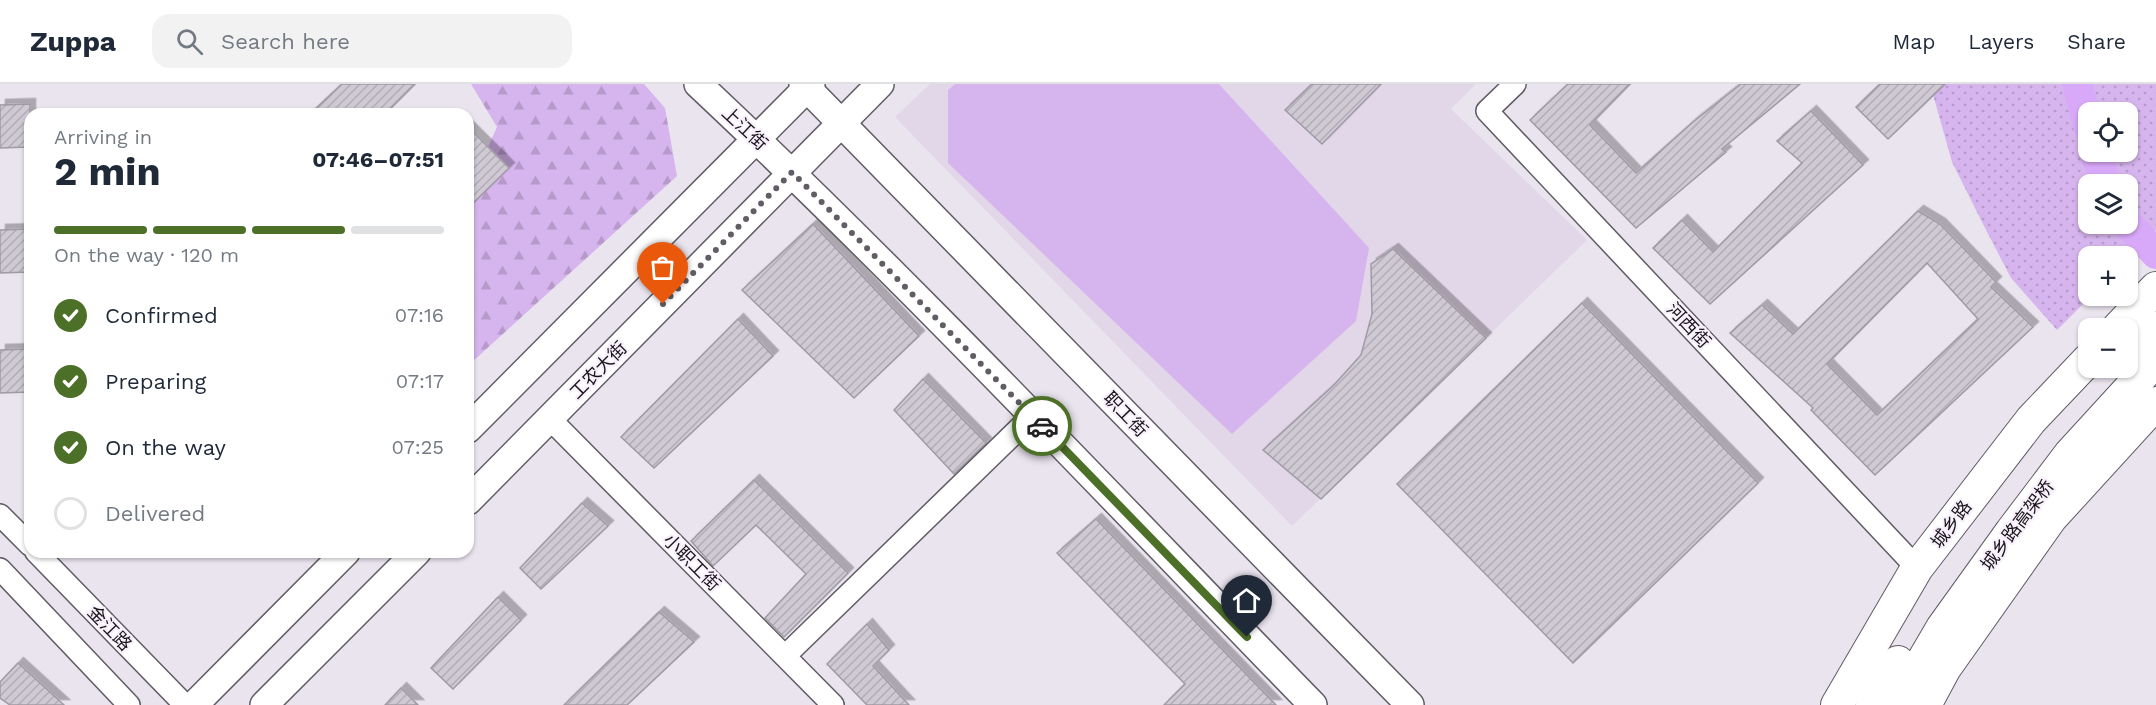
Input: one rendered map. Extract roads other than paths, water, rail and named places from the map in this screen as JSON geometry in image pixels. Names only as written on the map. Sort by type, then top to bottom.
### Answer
[{"type":"highway","points":[[2128,318],[2156,288]]},
{"type":"highway","points":[[2138,348],[2156,328]]},
{"type":"highway","name":"城乡路高架桥","points":[[1897,705],[1942,628],[2011,532],[2070,454],[2156,360]]},
{"type":"highway","name":"城乡路","points":[[1837,705],[1917,568],[2031,420],[2078,371]]},
{"type":"highway","name":"城乡路高架桥","points":[[1872,705],[1923,621],[1993,522],[2052,444],[2111,378]]},
{"type":"highway","points":[[1925,705],[1945,668],[2051,518],[2156,403]]},
{"type":"main road","name":"上江街","points":[[698,84],[792,172]]},
{"type":"main road","name":"工农大街","points":[[474,495],[880,84]]},
{"type":"main road","points":[[474,423],[807,85],[842,122]]},
{"type":"main road","name":"职工街","points":[[842,122],[1410,705]]},
{"type":"main road","points":[[792,172],[1313,705]]},
{"type":"main road","points":[[194,705],[340,558]]},
{"type":"main road","points":[[264,705],[411,558]]},
{"type":"street","name":"河西街","points":[[1515,84],[1487,111],[1917,568]]},
{"type":"street","points":[[785,656],[1032,416]]},
{"type":"street","name":"小职工街","points":[[550,418],[833,705]]},
{"type":"street","points":[[0,514],[24,539]]},
{"type":"street","name":"金江路","points":[[42,558],[184,705]]},
{"type":"street","points":[[0,569],[129,705]]},
{"type":"waterway","points":[[2077,84],[2082,102]]},
{"type":"waterway","points":[[2099,162],[2103,174]]},
{"type":"waterway","points":[[2137,234],[2156,254]]}]
